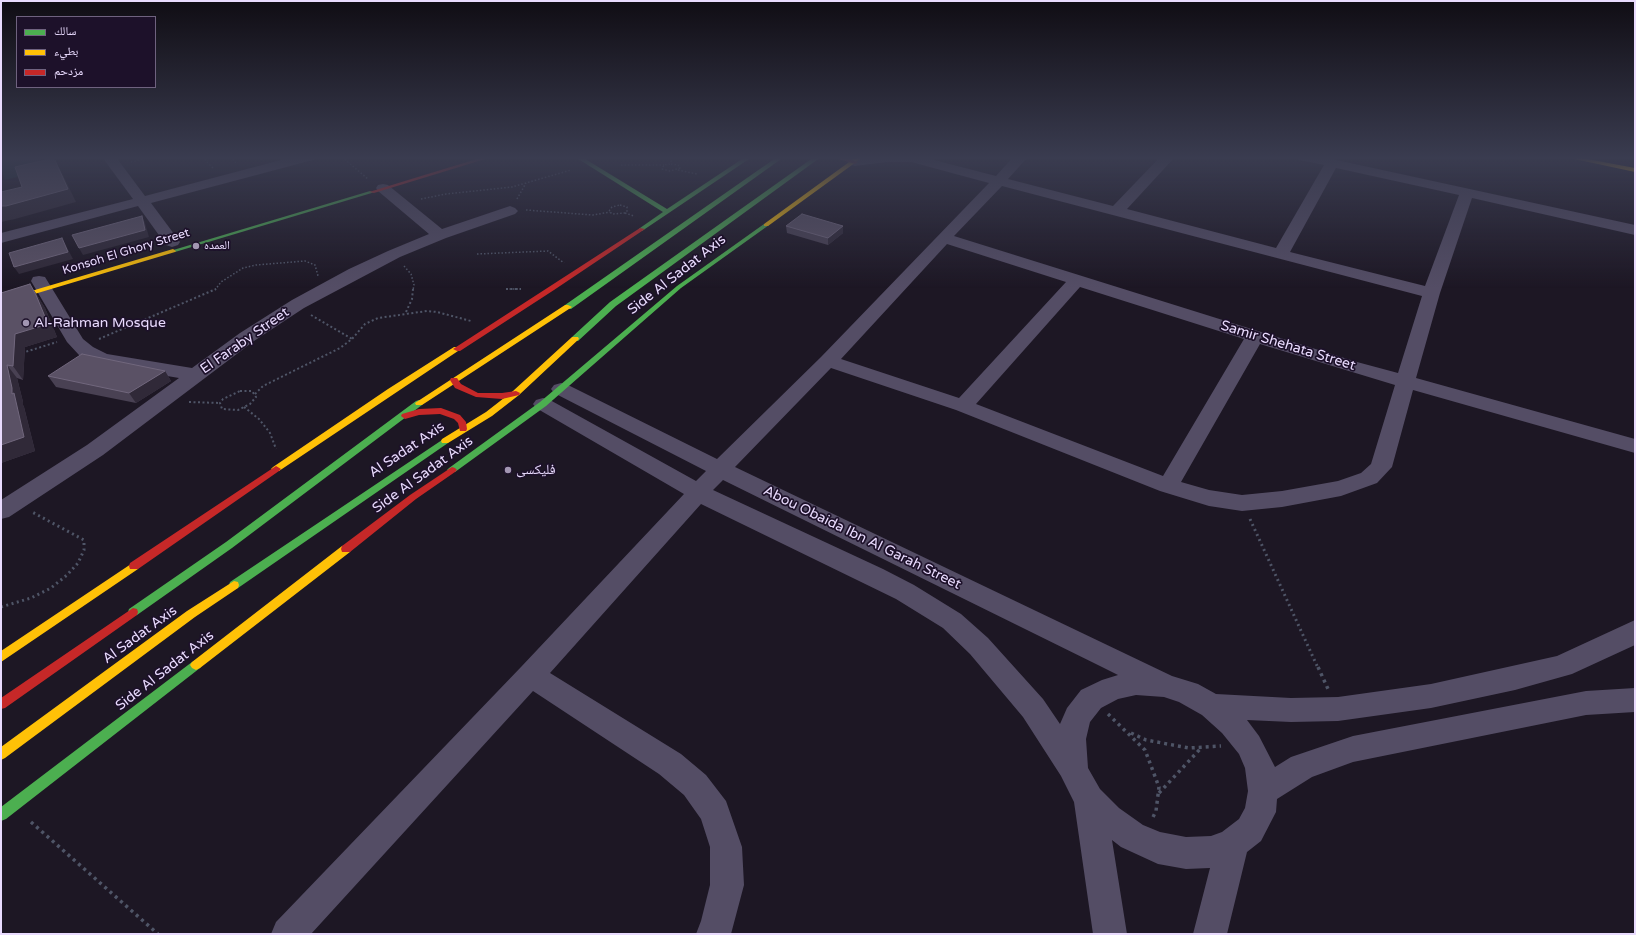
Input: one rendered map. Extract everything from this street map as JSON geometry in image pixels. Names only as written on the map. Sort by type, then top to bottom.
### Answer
[{"type":"street","points":[[1,238],[141,201],[172,242]]},
{"type":"street","name":"Konsoh El Ghory Street","points":[[69,272],[324,201]]},
{"type":"street","name":"Konsoh El Ghory Street","points":[[1,302],[40,283],[327,201]]},
{"type":"street","points":[[398,201],[440,235]]},
{"type":"street","points":[[649,201],[667,212]]},
{"type":"street","points":[[1,657],[391,391],[576,273],[667,212],[678,201]]},
{"type":"street","name":"Al Sadat Axis","points":[[1,704],[197,568],[454,380],[582,298],[719,201]]},
{"type":"street","name":"Al Sadat Axis","points":[[1,754],[191,614],[463,429],[489,414],[548,365],[592,322],[613,304],[757,201]]},
{"type":"street","name":"Side Al Sadat Axis","points":[[1,815],[413,497],[482,450],[552,397],[679,287],[800,201]]},
{"type":"street","points":[[288,934],[531,675],[720,469],[828,360],[979,201]]},
{"type":"street","points":[[1078,201],[1431,293]]},
{"type":"street","points":[[1117,211],[1127,201]]},
{"type":"street","points":[[1281,254],[1311,201]]},
{"type":"street","points":[[828,360],[963,406],[1168,486],[1209,498],[1242,503],[1282,499],[1356,484],[1369,478],[1382,466],[1431,293],[1464,201]]},
{"type":"street","points":[[1502,201],[1635,230]]},
{"type":"street","name":"El Faraby Street","points":[[8,507],[95,450],[247,337],[298,304],[394,254],[440,235],[510,211]]},
{"type":"street","name":"Samir Shehata Street","points":[[943,238],[1255,336],[1406,381],[1635,446]]},
{"type":"street","points":[[963,406],[1077,280]]},
{"type":"street","points":[[40,283],[76,342],[86,352],[102,359],[196,375]]},
{"type":"street","points":[[1168,486],[1255,336]]},
{"type":"street","points":[[454,380],[462,389],[476,395],[502,396],[516,393]]},
{"type":"street","name":"Abou Obaida Ibn Al Garah Street","points":[[552,397],[720,469],[1164,685]]},
{"type":"street","name":"Abou Obaida Ibn Al Garah Street","points":[[552,397],[699,493],[874,576],[905,592],[952,621],[975,641],[1033,708],[1073,768]]},
{"type":"street","points":[[398,420],[419,412],[441,411],[457,417],[462,422],[463,429]]},
{"type":"street","points":[[1212,706],[1291,710],[1338,709],[1431,696],[1515,678],[1562,666],[1630,635],[1635,631]]},
{"type":"street","points":[[531,675],[670,764],[695,785],[715,812],[726,847],[726,885],[717,926],[713,934]]},
{"type":"street","points":[[1136,683],[1164,685],[1188,694],[1212,706],[1232,724],[1243,737],[1249,745],[1260,768],[1263,791],[1260,812],[1250,830],[1234,843],[1211,852],[1186,853],[1158,848],[1132,836],[1108,819],[1089,799],[1073,768],[1070,740],[1077,717],[1089,701],[1112,688],[1136,683]]},
{"type":"street","points":[[1263,791],[1302,767],[1353,749],[1586,703],[1635,700]]},
{"type":"street","points":[[1089,799],[1110,934]]},
{"type":"street","points":[[1210,934],[1234,843]]},
{"type":"path","points":[[401,203],[413,201]]},
{"type":"path","points":[[510,211],[516,201]]},
{"type":"path","points":[[510,211],[522,209],[593,215],[610,212],[621,214],[625,213],[628,209],[624,206],[616,206],[610,209],[610,212]]},
{"type":"path","points":[[477,254],[528,254],[548,250],[576,273]]},
{"type":"path","points":[[394,254],[411,274],[414,286],[412,299],[406,313]]},
{"type":"path","points":[[15,354],[76,342],[210,292],[238,270],[256,265],[298,261],[311,263],[315,265],[318,272],[316,294]]},
{"type":"path","points":[[298,304],[322,322],[352,339]]},
{"type":"path","points":[[255,394],[252,391],[240,391],[228,396],[220,403],[222,409],[238,410],[244,407],[254,400],[256,397],[255,394],[263,386],[335,351],[352,339],[365,324],[378,318],[427,311],[437,312],[492,327]]},
{"type":"path","points":[[244,407],[259,419],[270,433],[276,450],[279,467]]},
{"type":"path","points":[[1242,503],[1338,709]]},
{"type":"path","points":[[1,607],[31,598],[51,588],[67,575],[78,563],[84,550],[84,540],[8,507]]},
{"type":"path","points":[[1089,701],[1115,719],[1145,750],[1159,787],[1156,811],[1144,842]]},
{"type":"path","points":[[1128,732],[1146,740],[1189,748],[1219,746],[1243,737]]},
{"type":"path","points":[[1158,793],[1202,748]]},
{"type":"path","points":[[13,806],[158,934]]},
{"type":"building","points":[[1,201],[26,201],[6,206],[1,206]]},
{"type":"building","points":[[802,214],[843,226],[828,238],[786,226]]},
{"type":"building","points":[[142,216],[145,230],[79,248],[72,235]]},
{"type":"building","points":[[62,238],[68,252],[14,267],[9,253]]},
{"type":"building","points":[[30,284],[48,324],[15,334],[13,366],[7,365],[12,394],[14,393],[24,437],[1,445],[1,293]]},
{"type":"building","points":[[82,354],[165,371],[129,393],[48,376]]},
{"type":"traffic: fast","points":[[173,251],[343,201]]},
{"type":"traffic: fast","points":[[649,201],[667,212]]},
{"type":"traffic: fast","points":[[642,229],[684,201]]},
{"type":"traffic: fast","points":[[568,307],[719,201]]},
{"type":"traffic: fast","points":[[575,339],[613,304],[757,201]]},
{"type":"traffic: fast","points":[[452,470],[543,404],[679,287],[766,225]]},
{"type":"traffic: fast","points":[[133,612],[229,545],[419,403]]},
{"type":"traffic: fast","points":[[234,585],[445,441]]},
{"type":"traffic: fast","points":[[1,815],[196,665]]},
{"type":"traffic: slow","points":[[766,225],[800,201]]},
{"type":"traffic: slow","points":[[1,302],[173,251]]},
{"type":"traffic: slow","points":[[419,403],[568,307]]},
{"type":"traffic: slow","points":[[445,441],[489,414],[516,393],[575,339]]},
{"type":"traffic: slow","points":[[276,469],[391,391],[457,349]]},
{"type":"traffic: slow","points":[[196,665],[346,549]]},
{"type":"traffic: slow","points":[[1,657],[134,566]]},
{"type":"traffic: slow","points":[[1,754],[191,614],[234,585]]},
{"type":"traffic: jam","points":[[457,349],[552,289],[642,229]]},
{"type":"traffic: jam","points":[[454,380],[458,386],[476,395],[502,396],[516,393]]},
{"type":"traffic: jam","points":[[405,416],[419,412],[441,411],[457,417],[462,422],[463,429]]},
{"type":"traffic: jam","points":[[134,566],[276,469]]},
{"type":"traffic: jam","points":[[346,549],[413,497],[452,470]]},
{"type":"traffic: jam","points":[[1,704],[133,612]]},
{"type":"place","name":"العمده","points":[[196,246]]},
{"type":"place","name":"Al-Rahman Mosque","points":[[26,323]]},
{"type":"place","name":"فليكسى","points":[[508,470]]}]
